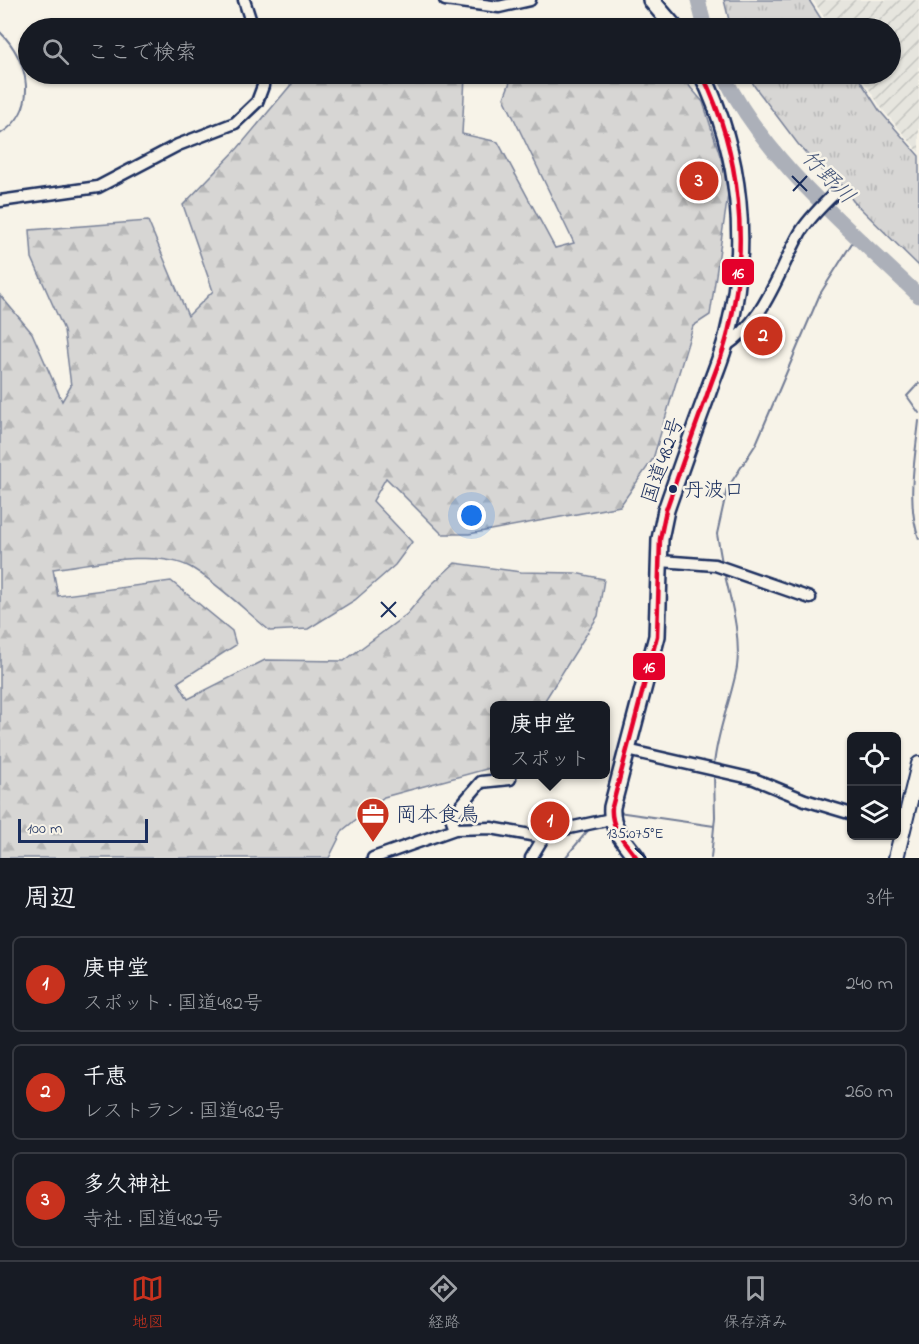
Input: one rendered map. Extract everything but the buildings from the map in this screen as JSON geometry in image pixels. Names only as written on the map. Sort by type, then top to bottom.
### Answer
[{"type":"highway","points":[[651,0],[666,18]]},
{"type":"highway","name":"国道482号","points":[[611,819],[657,636],[660,539],[666,510],[723,348],[738,278],[739,196],[729,143],[706,84]]},
{"type":"highway","points":[[611,819],[637,858]]},
{"type":"main road","points":[[901,826],[919,764]]},
{"type":"main road","points":[[896,858],[898,840]]},
{"type":"street","points":[[244,0],[250,18]]},
{"type":"street","points":[[445,0],[500,7],[530,0]]},
{"type":"street","points":[[0,201],[98,187],[178,146],[235,123],[257,102],[263,84]]},
{"type":"street","points":[[723,348],[755,319],[770,298],[807,221],[834,194]]},
{"type":"street","points":[[660,561],[715,565],[810,598]]},
{"type":"street","points":[[627,750],[754,779],[805,800],[847,813]]},
{"type":"street","points":[[455,829],[451,817],[481,783],[510,779]]},
{"type":"street","points":[[531,858],[546,833],[611,819]]},
{"type":"street","points":[[373,858],[455,829],[491,828],[542,837]]},
{"type":"shaded area","points":[[813,0],[919,0],[919,152],[882,109],[866,84],[901,84],[901,18],[825,18]]},
{"type":"green space","points":[[724,0],[809,0],[821,18],[728,18]]},
{"type":"green space","points":[[292,84],[465,84],[462,134],[498,142],[555,248],[574,243],[504,98],[509,84],[688,84],[703,102],[723,165],[728,195],[710,315],[693,326],[653,459],[620,506],[469,534],[442,534],[386,478],[373,501],[412,542],[395,565],[355,600],[308,629],[270,631],[220,588],[190,567],[176,562],[160,559],[123,559],[53,569],[58,596],[171,581],[232,631],[236,645],[178,682],[188,699],[265,660],[344,661],[407,614],[432,584],[455,563],[521,572],[575,573],[604,579],[598,616],[545,701],[490,701],[490,768],[384,797],[343,830],[329,858],[0,858],[0,295],[32,333],[62,401],[71,386],[64,330],[32,258],[30,230],[148,221],[188,316],[213,291],[183,205],[238,148]]},
{"type":"green space","points":[[753,84],[862,84],[879,110],[919,156],[919,266],[853,201],[842,185],[821,170],[798,144]]},
{"type":"waterway","name":"竹野川","points":[[698,0],[702,18]]},
{"type":"waterway","points":[[0,32],[18,56]]},
{"type":"waterway","points":[[0,134],[13,124],[21,112],[26,84]]},
{"type":"waterway","name":"竹野川","points":[[729,84],[762,137],[811,193],[919,296]]},
{"type":"waterway","points":[[722,563],[717,534],[727,489],[756,444],[820,294],[857,235]]},
{"type":"waterway","points":[[919,383],[907,396],[919,413]]},
{"type":"waterway","points":[[919,421],[912,495],[919,539]]},
{"type":"waterway","points":[[714,765],[738,655],[735,619],[724,571]]},
{"type":"waterway","points":[[711,858],[715,817],[714,774]]},
{"type":"waterway","points":[[618,812],[714,826]]},
{"type":"waterway","points":[[565,858],[590,828]]},
{"type":"transit line","name":"16","points":[[637,858],[613,822],[612,807],[657,636],[660,539],[666,510],[726,341],[739,267],[740,234],[733,168],[726,136],[706,84]]},
{"type":"place","name":"多久神社","points":[[699,181]]},
{"type":"place","name":"千恵","points":[[763,336]]},
{"type":"place","name":"丹波口","points":[[673,489]]},
{"type":"place","name":"庚申堂","points":[[550,821]]},
{"type":"place","name":"岡本食鳥","points":[[373,843]]}]
